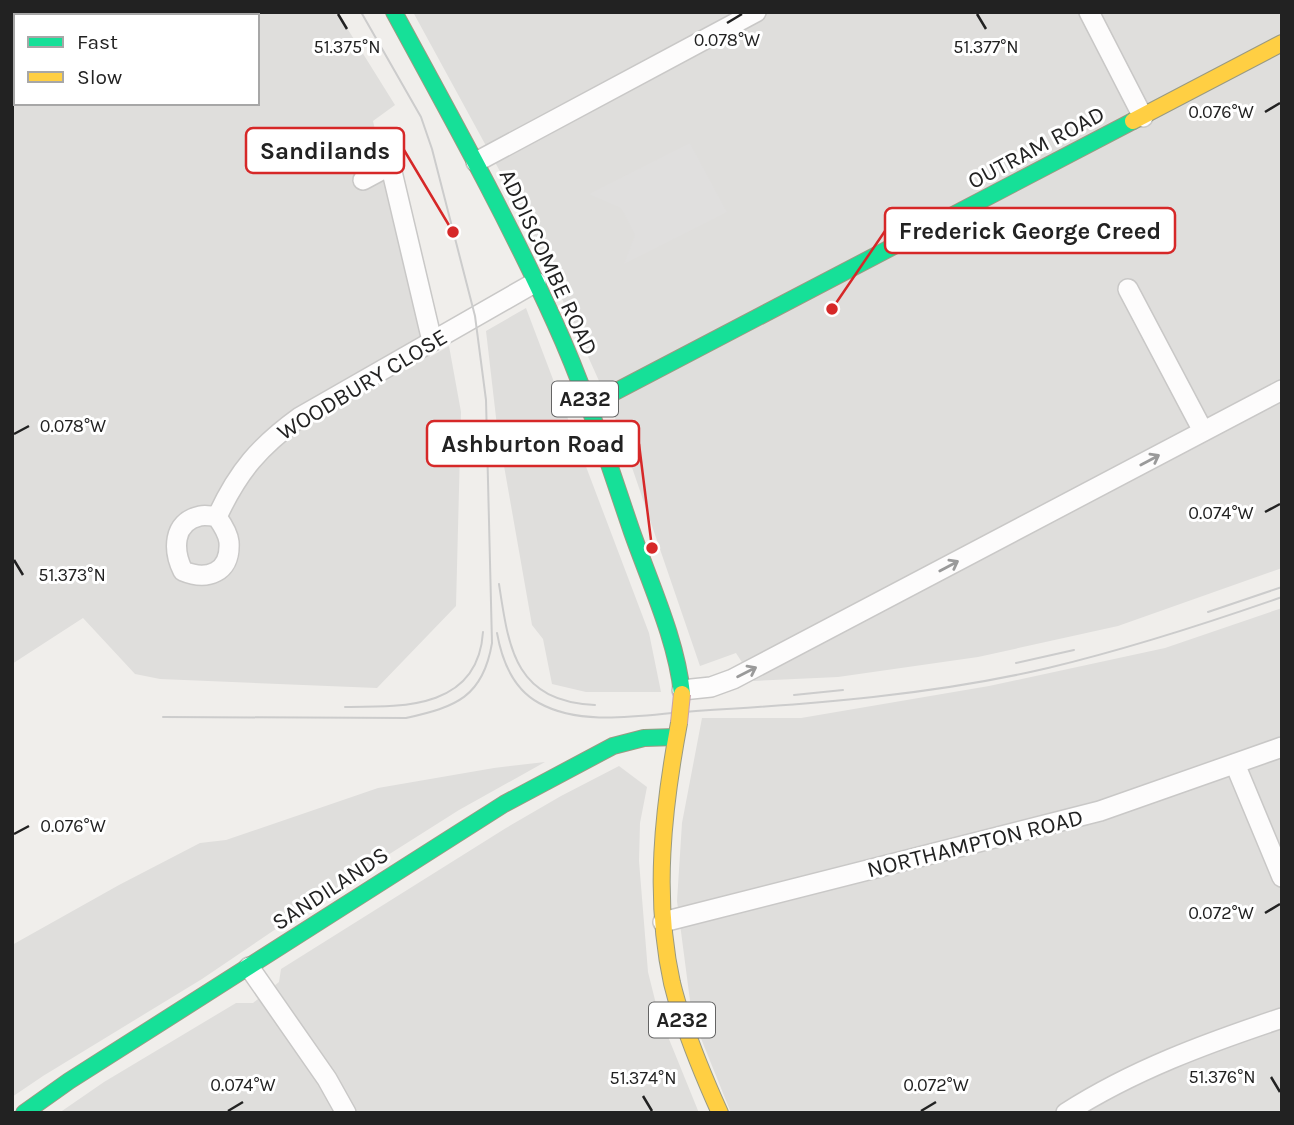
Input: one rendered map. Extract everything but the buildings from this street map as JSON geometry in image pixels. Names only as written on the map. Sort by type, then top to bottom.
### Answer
[{"type":"main road","name":"ADDISCOMBE ROAD","points":[[394,12],[476,162],[536,282],[588,406],[677,659],[682,692],[661,847],[663,922],[668,961],[681,1018],[720,1113]]},
{"type":"main road","name":"OUTRAM ROAD","points":[[588,406],[1282,43]]},
{"type":"main road","name":"SANDILANDS","points":[[24,1113],[69,1081],[504,804],[613,746],[632,739],[677,730]]},
{"type":"street","points":[[476,162],[756,12]]},
{"type":"street","points":[[1089,12],[1143,117]]},
{"type":"street","points":[[386,142],[432,341]]},
{"type":"street","points":[[363,180],[391,165]]},
{"type":"street","name":"WOODBURY CLOSE","points":[[217,517],[231,487],[272,437],[300,417],[536,282]]},
{"type":"street","points":[[1128,289],[1203,431]]},
{"type":"street","points":[[682,692],[711,687],[733,679],[1282,390]]},
{"type":"street","name":"NORTHAMPTON ROAD","points":[[663,922],[1100,811],[1282,747]]},
{"type":"street","points":[[1235,764],[1282,877]]},
{"type":"street","points":[[249,967],[327,1079],[346,1113]]},
{"type":"street","points":[[1066,1113],[1167,1059],[1282,1018]]},
{"type":"shaded area","points":[[12,12],[337,12],[395,105],[373,121],[430,357],[449,346],[461,412],[456,606],[377,688],[160,679],[135,674],[83,618],[12,664]]},
{"type":"shaded area","points":[[413,12],[1282,12],[1282,568],[1118,626],[978,657],[838,677],[754,681],[736,653],[700,666],[613,412],[527,221]]},
{"type":"shaded area","points":[[690,143],[727,212],[624,264],[635,235],[621,208],[589,194]]},
{"type":"shaded area","points":[[526,308],[649,633],[661,692],[586,692],[552,684],[543,639],[532,625],[497,426],[486,331]]},
{"type":"shaded area","points":[[1282,608],[1282,1113],[731,1113],[692,1016],[677,901],[682,823],[702,718],[801,718],[989,686],[1165,648]]},
{"type":"shaded area","points":[[545,762],[459,810],[350,879],[202,979],[12,1097],[12,945],[200,843],[226,840],[378,788]]},
{"type":"shaded area","points":[[619,766],[647,787],[640,823],[639,861],[648,972],[658,1012],[699,1113],[59,1113],[104,1082],[236,1003],[253,1003],[279,982],[281,969],[506,828]]},
{"type":"tram line","points":[[163,717],[406,718],[453,704],[464,697],[474,688],[488,661],[492,643],[486,400],[475,316],[432,149],[421,117],[361,12]]},
{"type":"tram line","points":[[499,584],[513,650],[521,668],[532,682],[548,694],[568,701],[595,705]]},
{"type":"tram line","points":[[1208,612],[1282,587]]},
{"type":"tram line","points":[[497,633],[510,673],[530,697],[557,711],[616,718],[873,697],[961,685],[1078,661],[1282,597]]},
{"type":"tram line","points":[[345,707],[413,704],[452,690],[467,676],[478,657],[483,632]]},
{"type":"tram line","points":[[1016,663],[1074,650]]},
{"type":"tram line","points":[[794,695],[843,690]]},
{"type":"traffic: fast","points":[[394,12],[498,205],[566,349],[662,612],[675,654],[682,694]]},
{"type":"traffic: fast","points":[[588,406],[1133,121]]},
{"type":"traffic: fast","points":[[24,1113],[69,1081],[504,804],[613,746],[644,738],[676,737]]},
{"type":"traffic: slow","points":[[1133,121],[1282,43]]},
{"type":"traffic: slow","points":[[679,723],[682,694]]},
{"type":"traffic: slow","points":[[679,723],[668,788],[662,853],[666,951],[681,1016],[720,1113]]},
{"type":"place","name":"Sandilands","points":[[453,232]]},
{"type":"place","name":"Frederick George Creed","points":[[832,309]]},
{"type":"place","name":"Ashburton Road","points":[[652,548]]}]
